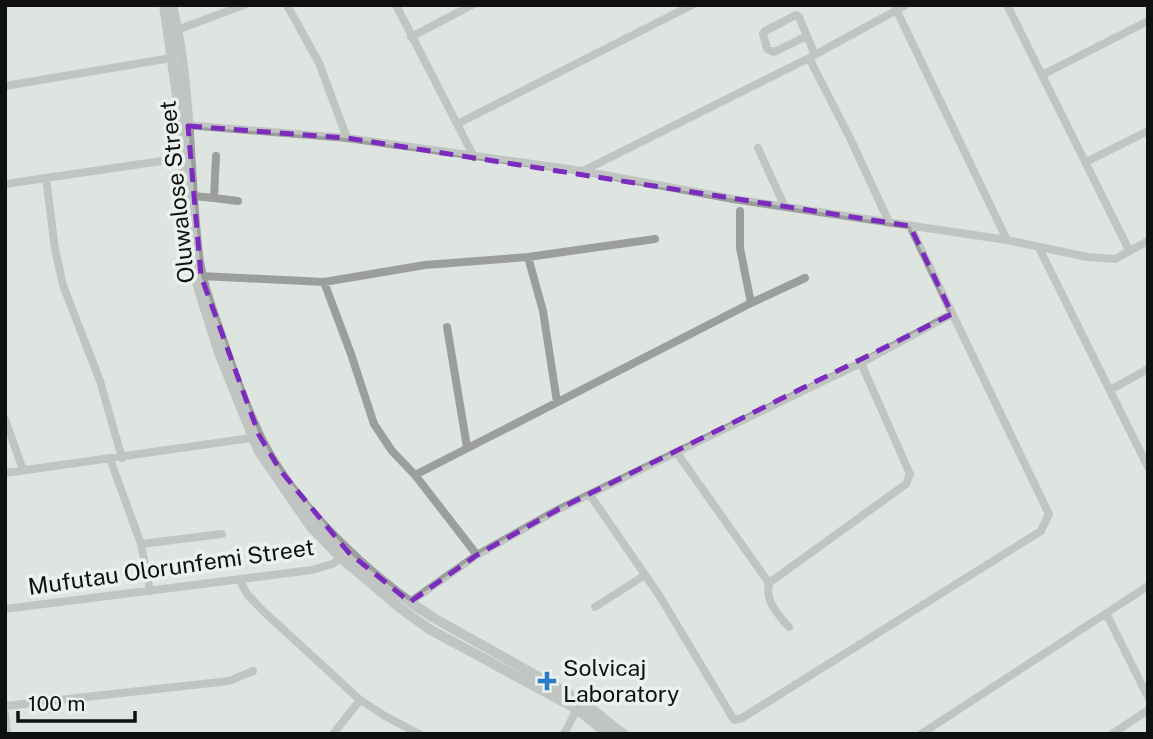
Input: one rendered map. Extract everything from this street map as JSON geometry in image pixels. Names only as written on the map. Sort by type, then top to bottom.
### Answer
[{"type":"street","name":"Oluwalose Street","points":[[164,5],[194,196],[201,276],[254,423],[280,470],[349,553],[410,602],[583,702],[623,734]]},
{"type":"street","name":"Oluwalose Street","points":[[172,5],[177,30],[184,125],[182,158],[189,258],[219,353],[251,438],[310,526],[341,558],[400,608],[429,629],[577,709],[608,734]]},
{"type":"street","points":[[177,30],[244,5]]},
{"type":"street","points":[[287,5],[319,63],[347,138]]},
{"type":"street","points":[[396,5],[474,157]]},
{"type":"street","points":[[411,37],[472,5]]},
{"type":"street","points":[[457,124],[692,5]]},
{"type":"street","points":[[583,171],[812,57],[895,8],[906,5]]},
{"type":"street","points":[[1007,5],[1129,250]]},
{"type":"street","points":[[895,8],[1007,240]]},
{"type":"street","points":[[807,36],[774,52],[768,49],[763,34],[796,15],[807,36],[812,57],[889,222]]},
{"type":"street","points":[[1042,75],[1148,21]]},
{"type":"street","points":[[5,86],[171,58]]},
{"type":"street","points":[[184,125],[347,138],[583,171],[733,199],[1115,259],[1148,241]]},
{"type":"street","points":[[1086,162],[1148,131]]},
{"type":"street","points":[[758,148],[784,205]]},
{"type":"street","points":[[214,198],[216,156]]},
{"type":"street","points":[[5,184],[182,158]]},
{"type":"street","points":[[46,178],[55,249],[63,285],[100,381],[122,458]]},
{"type":"street","points":[[194,196],[239,201]]},
{"type":"street","points":[[740,211],[740,248],[751,303]]},
{"type":"street","points":[[590,495],[645,575],[734,720],[1041,531],[1049,514],[910,226]]},
{"type":"street","points":[[201,276],[324,282],[425,265],[528,257],[655,239]]},
{"type":"street","points":[[1039,248],[1148,467]]},
{"type":"street","points":[[528,257],[543,311],[557,402]]},
{"type":"street","points":[[415,475],[805,278]]},
{"type":"street","points":[[324,282],[374,424],[392,451],[415,475],[477,555]]},
{"type":"street","points":[[410,602],[477,555],[590,495],[861,363],[951,314]]},
{"type":"street","points":[[447,327],[467,447]]},
{"type":"street","points":[[789,627],[773,609],[766,594],[769,583],[910,479],[861,363]]},
{"type":"street","points":[[1110,390],[1148,369]]},
{"type":"street","points":[[5,419],[23,470]]},
{"type":"street","points":[[5,473],[251,438]]},
{"type":"street","points":[[677,453],[769,583]]},
{"type":"street","points":[[110,459],[141,544],[150,591]]},
{"type":"street","points":[[141,544],[222,534]]},
{"type":"street","name":"Mufutau Olorunfemi Street","points":[[5,609],[240,581],[312,570],[332,564],[341,558]]},
{"type":"street","points":[[595,607],[645,575]]},
{"type":"street","points":[[240,581],[247,594],[261,609],[360,700],[419,734]]},
{"type":"street","points":[[921,734],[1148,586]]},
{"type":"street","points":[[1106,613],[1148,697]]},
{"type":"street","points":[[5,706],[218,683],[240,678],[253,671]]},
{"type":"street","points":[[333,734],[360,700]]},
{"type":"street","points":[[564,734],[577,709]]},
{"type":"street","points":[[1112,734],[1148,710]]},
{"type":"street","points":[[5,713],[8,734]]},
{"type":"highlighted area","points":[[188,126],[347,138],[910,226],[952,314],[559,509],[477,555],[410,602],[349,553],[280,470],[259,435],[201,276]]},
{"type":"place","name":"Solvicaj Laboratory","points":[[547,681]]}]
